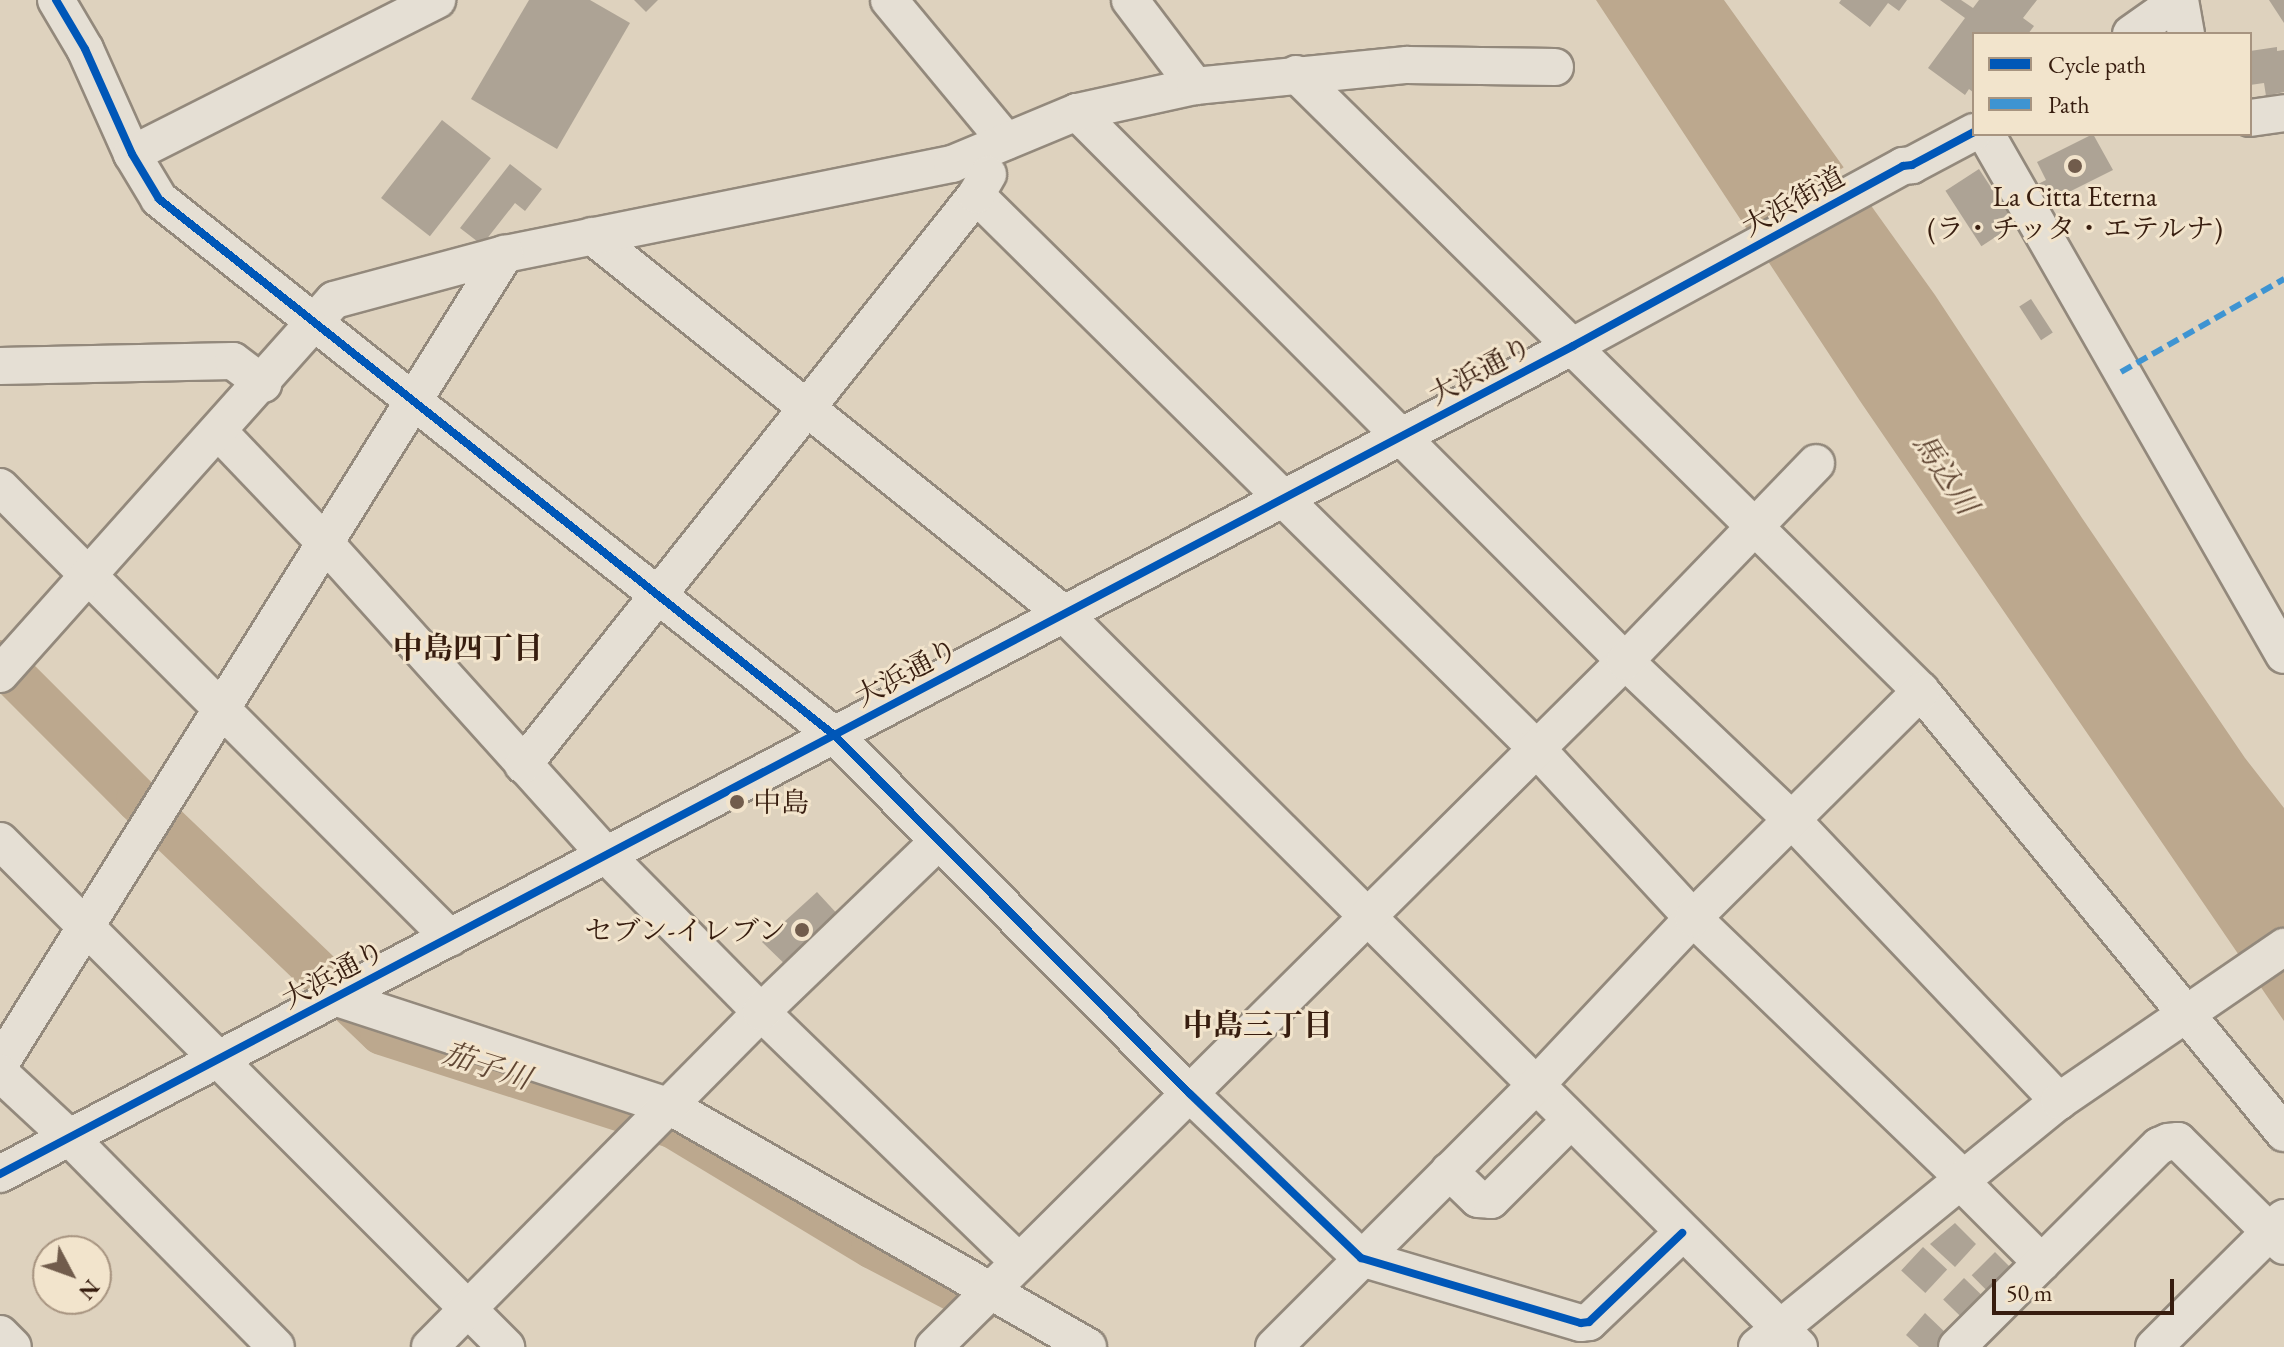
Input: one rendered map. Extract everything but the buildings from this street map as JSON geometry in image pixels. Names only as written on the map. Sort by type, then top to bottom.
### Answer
[{"type":"street","points":[[56,0],[85,49],[132,154],[159,199],[411,403],[834,735],[1190,1094],[1361,1258],[1581,1323],[1589,1322],[1682,1233]]},
{"type":"street","points":[[132,154],[437,0]]},
{"type":"street","points":[[889,0],[1006,141]]},
{"type":"street","points":[[1130,0],[1195,86]]},
{"type":"street","points":[[2134,32],[2179,0],[2186,32]]},
{"type":"street","points":[[0,674],[263,384],[334,300],[505,254],[952,164],[1077,112],[1195,86],[1407,65],[1555,67]]},
{"type":"street","points":[[1296,74],[1921,691],[2193,1008],[2284,1133]]},
{"type":"street","points":[[1077,112],[1625,661],[1792,820],[2059,1101]]},
{"type":"street","points":[[2252,118],[2284,113]]},
{"type":"street","name":"大浜街道","points":[[1705,274],[1903,166],[1912,165],[1972,133]]},
{"type":"street","points":[[1987,136],[2284,655]]},
{"type":"street","points":[[523,765],[976,195],[1006,141]]},
{"type":"street","points":[[976,195],[1535,747],[1693,918],[2042,1263]]},
{"type":"street","points":[[592,236],[805,410],[1064,614],[1682,1233],[1779,1341],[1960,1179],[2059,1101],[2284,947]]},
{"type":"street","points":[[0,1064],[505,254]]},
{"type":"street","name":"大浜通り","points":[[0,1174],[1705,274]]},
{"type":"street","points":[[0,366],[233,361],[263,384]]},
{"type":"street","points":[[219,432],[325,543],[606,855],[761,1012],[1019,1262]]},
{"type":"street","points":[[934,1347],[1625,661],[1756,529],[1816,463]]},
{"type":"street","points":[[0,487],[450,938]]},
{"type":"street","points":[[1274,1347],[1536,1085],[1693,918],[1921,691]]},
{"type":"street","points":[[0,841],[506,1347]]},
{"type":"street","points":[[430,1347],[671,1107],[761,1012],[939,841]]},
{"type":"street","points":[[337,998],[671,1107],[1088,1347]]},
{"type":"street","points":[[0,1073],[60,1144],[276,1347]]},
{"type":"street","points":[[0,1102],[60,1144]]},
{"type":"street","points":[[1449,1171],[1478,1199],[1491,1200],[1570,1121]]},
{"type":"street","points":[[1957,1347],[2159,1146],[2178,1141],[2279,1232],[2154,1347]]},
{"type":"street","points":[[0,1334],[13,1347]]},
{"type":"water","name":"馬込川","points":[[1596,0],[1724,0],[1935,295],[2245,758],[2284,808],[2284,1021],[1860,401]]},
{"type":"pier","points":[[1847,165],[1851,171],[1749,240],[1745,234]]},
{"type":"waterway","name":"茄子川","points":[[0,662],[138,800],[382,1033],[674,1127],[873,1247],[978,1302]]},
{"type":"marked path","points":[[2121,372],[2284,279]]},
{"type":"cycle path","points":[[56,0],[85,49],[132,154],[159,199],[834,735],[1190,1094],[1361,1258],[1581,1323],[1589,1322],[1682,1233]]},
{"type":"cycle path","points":[[0,1174],[1573,346],[1903,166],[1912,165],[1972,133]]},
{"type":"place","name":"La Citta Eterna (ラ・チッタ・エテルナ)","points":[[2075,166]]},
{"type":"place","name":"中島","points":[[737,802]]},
{"type":"place","name":"セブン-イレブン","points":[[802,930]]},
{"type":"district","name":"中島四丁目","points":[[468,648]]},
{"type":"district","name":"中島三丁目","points":[[1258,1025]]}]
